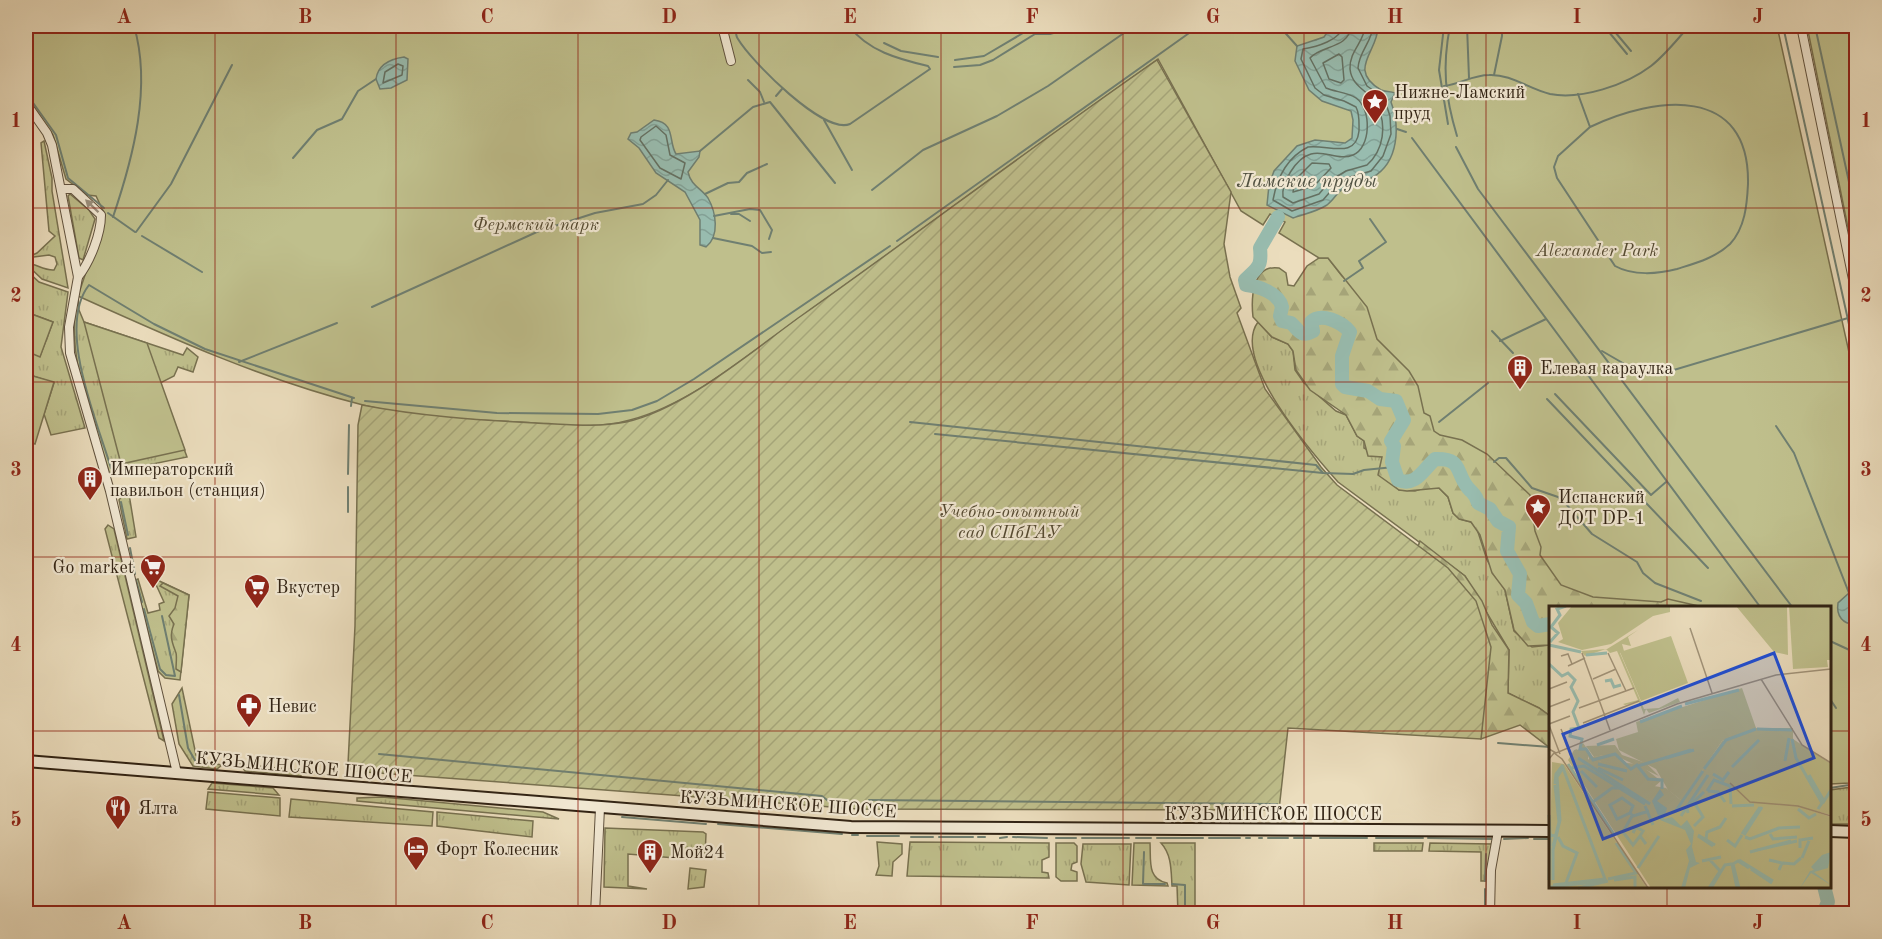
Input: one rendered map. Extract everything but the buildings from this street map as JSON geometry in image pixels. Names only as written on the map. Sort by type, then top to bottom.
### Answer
[{"type":"main road","name":"КУЗЬМИНСКОЕ ШОССЕ","points":[[26,761],[600,808],[906,828],[1549,831]]},
{"type":"main road","points":[[1831,831],[1857,832]]},
{"type":"street","points":[[722,26],[731,61]]},
{"type":"street","points":[[1801,26],[1857,294]]},
{"type":"street","points":[[26,103],[51,140],[78,277],[69,327],[70,353],[110,491],[177,773]]},
{"type":"street","points":[[62,189],[73,189],[100,215],[86,268],[78,277]]},
{"type":"street","points":[[595,914],[600,808]]},
{"type":"street","points":[[1490,914],[1491,870],[1498,831]]},
{"type":"green space","points":[[26,26],[718,26],[722,42],[725,26],[1777,26],[1856,384],[1856,773],[1850,783],[1831,784],[1831,606],[1699,606],[1668,599],[1661,602],[1593,597],[1561,585],[1540,555],[1541,547],[1535,531],[1530,495],[1487,454],[1462,440],[1440,435],[1434,431],[1430,416],[1424,413],[1418,386],[1409,371],[1377,339],[1367,307],[1328,258],[1319,258],[1279,233],[1285,222],[1270,214],[1263,225],[1241,211],[1158,59],[744,359],[699,389],[676,402],[630,420],[603,425],[575,426],[441,418],[363,405],[254,371],[78,296],[105,215],[96,196],[87,195],[66,179],[53,135],[26,97]]},
{"type":"green space","points":[[1807,26],[1856,26],[1856,267]]},
{"type":"green space","name":"Учебно-опытный сад СПбГАУ","points":[[1157,60],[1231,192],[1224,244],[1230,277],[1241,308],[1237,313],[1265,389],[1321,467],[1337,485],[1448,568],[1476,601],[1491,647],[1481,739],[1288,728],[1279,810],[858,809],[352,771],[348,764],[355,626],[358,425],[362,405],[448,417],[581,425],[615,424],[648,415],[671,405],[717,377]]},
{"type":"green space","points":[[44,141],[52,178],[52,191],[68,288],[42,279],[26,264],[54,270],[57,264],[55,257],[49,255],[26,258],[37,253],[55,236],[49,231],[41,143]]},
{"type":"green space","points":[[70,194],[89,210],[95,219],[83,260],[79,258],[68,196]]},
{"type":"green space","points":[[1319,258],[1328,258],[1342,276],[1711,606],[1549,606],[1549,645],[1528,646],[1514,630],[1505,590],[1492,573],[1480,535],[1471,522],[1459,519],[1453,513],[1448,497],[1439,488],[1399,490],[1378,475],[1382,457],[1368,456],[1364,441],[1357,436],[1346,415],[1310,390],[1296,370],[1293,351],[1288,344],[1272,337],[1253,317],[1253,293],[1258,277],[1263,271],[1279,268],[1286,273],[1288,285],[1294,286],[1307,266]]},
{"type":"green space","points":[[26,270],[39,282],[68,292],[61,347],[85,428],[51,435],[44,414],[54,383],[33,376],[26,351],[40,356],[53,322],[26,312]]},
{"type":"green space","points":[[78,296],[79,310],[84,322],[183,355],[187,348],[198,357],[193,372],[178,367],[174,376],[160,383],[187,457],[109,473],[88,408],[77,363],[75,318]]},
{"type":"green space","points":[[26,312],[53,322],[40,357],[26,351]]},
{"type":"green space","points":[[84,322],[147,343],[185,450],[121,464]]},
{"type":"green space","points":[[1258,322],[1272,337],[1288,344],[1293,351],[1295,370],[1304,383],[1336,411],[1346,415],[1357,436],[1364,441],[1364,448],[1382,457],[1399,490],[1439,488],[1448,497],[1453,513],[1460,519],[1471,522],[1477,529],[1487,560],[1505,590],[1514,631],[1532,647],[1549,645],[1549,715],[1508,693],[1509,650],[1465,576],[1338,482],[1294,429],[1264,382],[1255,359],[1252,338]]},
{"type":"green space","points":[[26,374],[54,382],[35,444],[26,441]]},
{"type":"green space","points":[[129,494],[136,537],[127,539],[119,500],[122,495]]},
{"type":"green space","points":[[108,525],[114,529],[164,741],[159,738],[105,529]]},
{"type":"green space","points":[[1420,541],[1465,576],[1482,601],[1492,625],[1509,650],[1508,693],[1549,715],[1549,747],[1520,725],[1481,739],[1488,649],[1417,549]]},
{"type":"green space","points":[[153,578],[189,595],[180,680],[165,678],[158,671],[135,580],[138,579],[148,613],[160,610],[159,604],[164,602]]},
{"type":"green space","points":[[163,583],[189,595],[181,672],[176,669],[176,655],[171,636],[174,624],[169,616],[175,608],[178,596],[160,586]]},
{"type":"green space","points":[[182,688],[196,755],[204,762],[222,765],[217,769],[193,766],[179,744],[172,704]]},
{"type":"green space","points":[[240,764],[306,771],[300,776],[245,771]]},
{"type":"green space","points":[[1856,780],[1856,824],[1831,824],[1831,790],[1852,787]]},
{"type":"green space","points":[[212,783],[273,788],[279,795],[208,789]]},
{"type":"green space","points":[[208,792],[280,798],[280,816],[206,809]]},
{"type":"green space","points":[[382,797],[543,812],[559,819],[357,801],[357,798]]},
{"type":"green space","points":[[291,799],[433,812],[432,826],[289,817]]},
{"type":"green space","points":[[437,812],[533,821],[532,837],[437,826]]},
{"type":"green space","points":[[605,828],[703,832],[706,834],[705,856],[687,859],[628,854],[628,886],[647,889],[604,887]]},
{"type":"green space","points":[[877,842],[902,844],[902,854],[893,862],[892,876],[876,875],[879,866]]},
{"type":"green space","points":[[910,842],[1049,843],[1049,857],[1042,860],[1042,872],[1048,873],[1049,878],[907,876]]},
{"type":"green space","points":[[1056,843],[1074,843],[1077,846],[1077,862],[1072,864],[1071,870],[1077,872],[1077,881],[1061,881],[1056,877]]},
{"type":"green space","points":[[1134,843],[1150,843],[1153,873],[1156,878],[1167,883],[1168,886],[1132,885]]},
{"type":"green space","points":[[1161,843],[1195,843],[1195,913],[1178,913],[1177,886],[1172,886],[1169,858]]},
{"type":"green space","points":[[1374,843],[1423,843],[1422,851],[1374,851]]},
{"type":"green space","points":[[1430,843],[1492,844],[1487,881],[1481,881],[1481,852],[1429,851]]},
{"type":"green space","points":[[1083,844],[1131,844],[1129,885],[1086,882],[1081,864]]},
{"type":"green space","points":[[690,868],[706,870],[704,887],[688,889]]},
{"type":"water","name":"Нижне-Ламский пруд","points":[[1341,26],[1378,26],[1365,67],[1366,75],[1381,90],[1395,93],[1391,102],[1396,122],[1395,143],[1388,162],[1373,177],[1344,188],[1323,207],[1293,218],[1267,205],[1269,185],[1274,171],[1297,146],[1315,140],[1345,143],[1352,138],[1353,120],[1351,111],[1322,101],[1309,90],[1295,61],[1297,46],[1324,37],[1328,31],[1334,31]]},
{"type":"water","points":[[404,57],[408,59],[407,80],[391,88],[380,89],[376,79],[382,66],[394,59]]},
{"type":"water","points":[[654,120],[666,125],[669,129],[676,154],[700,151],[699,157],[688,172],[694,184],[708,198],[713,210],[715,230],[706,247],[700,245],[700,220],[685,192],[656,173],[639,148],[628,139],[631,133],[637,132]]},
{"type":"water","points":[[1849,593],[1856,593],[1856,624],[1847,623],[1841,619],[1838,612],[1838,603]]},
{"type":"waterway","points":[[113,217],[133,147],[141,98],[139,49],[134,26]]},
{"type":"waterway","points":[[736,26],[736,34],[745,49],[789,94],[823,118],[838,124],[850,124],[930,69],[928,66],[895,57],[874,48],[849,26]]},
{"type":"waterway","points":[[955,60],[984,56],[1035,26]]},
{"type":"waterway","points":[[954,67],[980,65],[993,60],[1035,34],[1050,34],[1077,26]]},
{"type":"waterway","points":[[872,190],[923,150],[997,116],[1048,86],[1134,26]]},
{"type":"waterway","points":[[897,241],[1199,26]]},
{"type":"waterway","points":[[1279,26],[1297,46]]},
{"type":"waterway","points":[[1444,26],[1439,70],[1448,124]]},
{"type":"waterway","points":[[1450,26],[1446,55],[1446,81],[1457,136]]},
{"type":"waterway","points":[[1467,26],[1469,78]]},
{"type":"waterway","points":[[1494,75],[1502,26]]},
{"type":"waterway","points":[[1547,29],[1551,26]]},
{"type":"waterway","points":[[1550,33],[1559,26]]},
{"type":"waterway","points":[[1604,26],[1627,54]]},
{"type":"waterway","points":[[1610,26],[1631,51]]},
{"type":"waterway","points":[[1444,86],[1477,76],[1497,75],[1550,94],[1589,93],[1616,85],[1641,73],[1661,57],[1689,26]]},
{"type":"waterway","points":[[1783,26],[1856,356]]},
{"type":"waterway","points":[[1815,26],[1856,214]]},
{"type":"waterway","points":[[884,43],[901,51],[938,57]]},
{"type":"waterway","points":[[136,232],[171,184],[232,65]]},
{"type":"waterway","points":[[293,158],[317,130],[342,119],[358,91],[376,79]]},
{"type":"waterway","points":[[748,80],[760,92],[764,102]]},
{"type":"waterway","points":[[776,96],[782,89]]},
{"type":"waterway","points":[[1395,93],[1404,91]]},
{"type":"waterway","points":[[26,93],[56,135],[68,178],[104,208]]},
{"type":"waterway","points":[[1578,94],[1590,127],[1616,116],[1669,105],[1694,106],[1716,114],[1733,129],[1744,152],[1748,184],[1746,208],[1735,238],[1718,253],[1670,271],[1638,273],[1615,266],[1557,178],[1554,167],[1558,156],[1590,127]]},
{"type":"waterway","points":[[700,151],[753,107],[770,102],[835,183]]},
{"type":"waterway","points":[[824,120],[852,170]]},
{"type":"waterway","points":[[1397,129],[1406,132]]},
{"type":"waterway","points":[[1412,138],[1760,606]]},
{"type":"waterway","points":[[1456,147],[1478,189],[1791,606]]},
{"type":"waterway","points":[[705,194],[728,183],[739,182],[747,173],[767,164]]},
{"type":"waterway","points":[[372,307],[539,231],[595,213],[643,204],[656,195],[668,180]]},
{"type":"waterway","points":[[714,216],[750,209],[760,210],[772,230],[769,239]]},
{"type":"waterway","points":[[108,213],[135,232]]},
{"type":"waterway","points":[[731,214],[739,214],[750,221]]},
{"type":"waterway","points":[[1278,217],[1260,248],[1260,263],[1245,280],[1246,285],[1262,289],[1277,298],[1282,307],[1280,316],[1282,321],[1291,323],[1302,333],[1313,331],[1311,322],[1320,318],[1331,319],[1350,332],[1342,356],[1342,384],[1345,387],[1368,391],[1380,399],[1396,401],[1404,420],[1391,441],[1394,446],[1392,462],[1398,480],[1404,482],[1414,479],[1435,459],[1444,459],[1454,464],[1478,503],[1490,509],[1498,521],[1509,527],[1507,551],[1520,574],[1518,595],[1526,603],[1533,622],[1538,626],[1549,624]]},
{"type":"waterway","points":[[1344,281],[1363,268],[1359,261],[1386,242],[1370,219]]},
{"type":"waterway","points":[[142,236],[202,272]]},
{"type":"waterway","points":[[713,238],[752,246],[762,253],[771,252]]},
{"type":"waterway","points":[[365,401],[497,413],[598,414],[632,410],[657,401],[694,379],[890,246]]},
{"type":"waterway","points":[[111,468],[89,401],[78,349],[77,325],[80,303],[89,285],[154,324],[205,349],[354,398]]},
{"type":"waterway","points":[[1602,351],[1640,373],[1657,375],[1848,318]]},
{"type":"waterway","points":[[1500,341],[1546,319]]},
{"type":"waterway","points":[[239,362],[337,323]]},
{"type":"waterway","points":[[1492,331],[1513,353]]},
{"type":"waterway","points":[[1439,422],[1488,383]]},
{"type":"waterway","points":[[1555,394],[1651,495],[1666,482]]},
{"type":"waterway","points":[[351,406],[352,398]]},
{"type":"waterway","points":[[1547,399],[1708,568]]},
{"type":"waterway","points":[[910,422],[1316,465],[1323,473]]},
{"type":"waterway","points":[[348,474],[349,425]]},
{"type":"waterway","points":[[1776,426],[1794,453],[1849,593]]},
{"type":"waterway","points":[[935,434],[1323,473],[1353,474],[1364,470],[1394,467]]},
{"type":"waterway","points":[[1494,462],[1499,458],[1506,458],[1532,488],[1558,497],[1592,534],[1637,562],[1643,573],[1655,583],[1701,601]]},
{"type":"waterway","points":[[348,487],[348,512]]},
{"type":"waterway","points":[[121,502],[128,535]]},
{"type":"waterway","points":[[130,548],[135,574]]},
{"type":"waterway","points":[[136,580],[142,602]]},
{"type":"waterway","points":[[144,609],[160,669],[166,675],[175,676],[162,616]]},
{"type":"waterway","points":[[1831,641],[1856,653]]},
{"type":"waterway","points":[[179,695],[188,748],[197,764],[207,765]]},
{"type":"waterway","points":[[1831,700],[1836,708]]},
{"type":"waterway","points":[[1498,743],[1549,747]]},
{"type":"waterway","points":[[379,754],[822,796],[836,807],[848,810]]},
{"type":"waterway","points":[[1831,788],[1849,785],[1856,777]]},
{"type":"waterway","points":[[869,800],[1277,804]]},
{"type":"waterway","points":[[622,817],[706,824]]},
{"type":"waterway","points":[[718,824],[842,834]]},
{"type":"waterway","points":[[852,835],[858,835]]},
{"type":"waterway","points":[[867,836],[899,836]]},
{"type":"waterway","points":[[911,837],[933,837]]},
{"type":"waterway","points":[[939,837],[973,837]]},
{"type":"waterway","points":[[978,837],[985,837]]},
{"type":"waterway","points":[[1000,838],[1007,837]]},
{"type":"waterway","points":[[1013,837],[1047,838]]},
{"type":"waterway","points":[[1056,838],[1076,838]]},
{"type":"waterway","points":[[1082,838],[1129,838]]},
{"type":"waterway","points":[[1136,838],[1151,838]]},
{"type":"waterway","points":[[1157,838],[1203,838]]},
{"type":"waterway","points":[[1209,838],[1240,838]]},
{"type":"waterway","points":[[1268,838],[1288,838]]},
{"type":"waterway","points":[[1294,838],[1311,838]]},
{"type":"waterway","points":[[1320,838],[1367,838]]},
{"type":"waterway","points":[[1376,838],[1423,838]]},
{"type":"waterway","points":[[1428,838],[1493,839]]},
{"type":"waterway","points":[[1504,839],[1528,838]]},
{"type":"waterway","points":[[1534,839],[1549,839]]},
{"type":"waterway","points":[[1144,852],[1143,884],[1165,884]]},
{"type":"waterway","points":[[1485,881],[1486,854]]},
{"type":"waterway","points":[[1172,884],[1185,885],[1185,914]]},
{"type":"waterway","points":[[1823,914],[1828,902],[1824,888]]},
{"type":"waterway","points":[[1485,889],[1485,914]]},
{"type":"place","name":"Нижне-Ламский пруд","points":[[1375,125]]},
{"type":"place","name":"Елевая караулка","points":[[1520,391]]},
{"type":"place","name":"Императорский павильон (станция)","points":[[90,502]]},
{"type":"place","name":"Испанский ДОТ DP-1","points":[[1538,530]]},
{"type":"place","name":"Go market","points":[[153,590]]},
{"type":"place","name":"Вкустер","points":[[257,610]]},
{"type":"place","name":"Невис","points":[[249,729]]},
{"type":"place","name":"Ялта","points":[[118,831]]},
{"type":"place","name":"Форт Колесник","points":[[416,872]]},
{"type":"place","name":"Мой24","points":[[650,875]]},
{"type":"water label","name":"Ламские пруды","points":[[1307,180]]},
{"type":"park label","name":"Фермский парк","points":[[536,224]]},
{"type":"park label","name":"Alexander Park","points":[[1597,250]]}]
